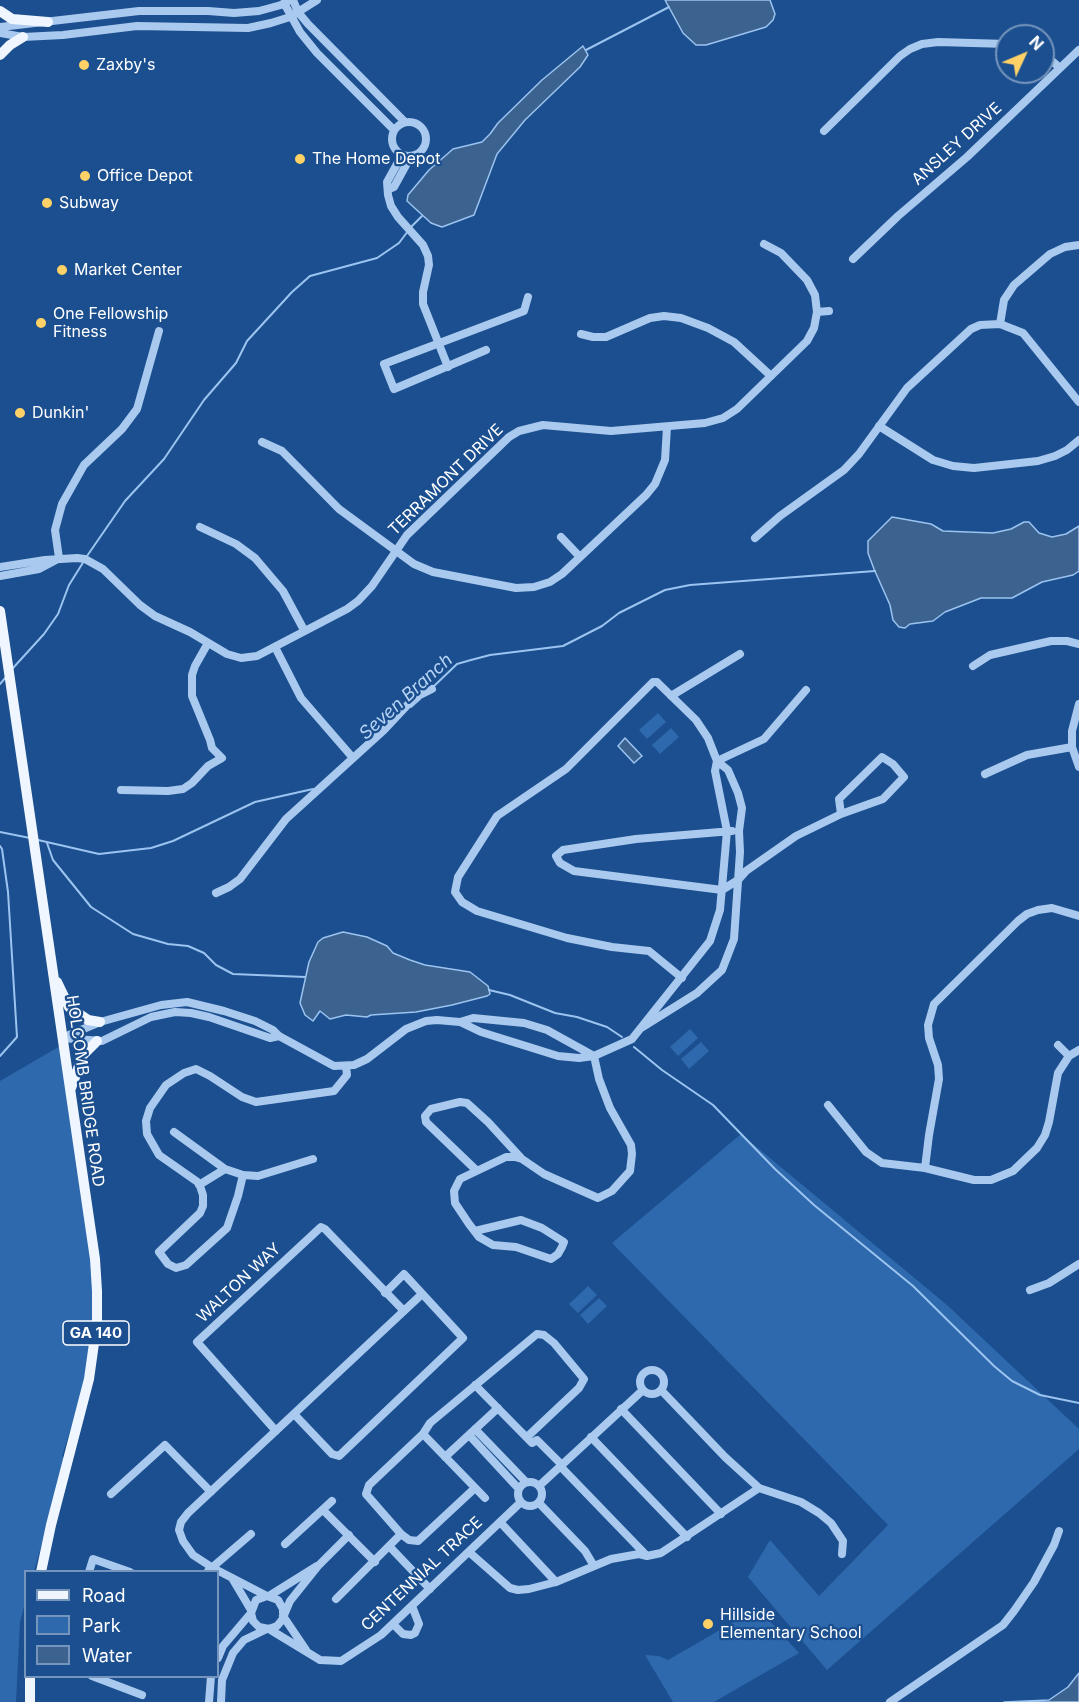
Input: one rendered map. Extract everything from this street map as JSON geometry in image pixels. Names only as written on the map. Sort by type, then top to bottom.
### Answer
[{"type":"main road","points":[[0,11],[12,20],[48,22]]},
{"type":"main road","points":[[0,55],[23,36]]},
{"type":"main road","name":"HOLCOMB BRIDGE ROAD","points":[[0,616],[95,1259],[97,1322],[89,1378],[41,1570]]},
{"type":"main road","points":[[52,971],[69,1007],[88,1020],[100,1022]]},
{"type":"main road","points":[[70,1091],[82,1057],[97,1041]]},
{"type":"main road","points":[[30,1678],[30,1702]]},
{"type":"main road","points":[[30,1678],[38,1702]]},
{"type":"street","points":[[0,27],[138,11],[208,11],[234,14],[289,1],[300,32],[317,53],[394,130]]},
{"type":"street","points":[[0,33],[23,36],[63,35],[137,26],[233,28],[273,23],[294,15],[315,2]]},
{"type":"street","points":[[308,24],[308,16],[315,2]]},
{"type":"street","points":[[294,15],[308,24],[405,122]]},
{"type":"street","points":[[273,23],[300,32]]},
{"type":"street","points":[[824,131],[900,56],[910,49],[922,44],[938,42],[995,44]]},
{"type":"street","name":"ANSLEY DRIVE","points":[[853,259],[898,216],[967,157],[1079,50]]},
{"type":"street","points":[[1055,64],[1060,68]]},
{"type":"street","points":[[405,122],[413,122],[420,126],[426,139],[420,152],[407,155],[393,145],[394,130],[405,122]]},
{"type":"street","points":[[407,155],[394,187],[389,189],[391,206],[423,245],[428,256],[429,264],[423,304],[448,368]]},
{"type":"street","points":[[764,244],[781,253],[807,280],[815,295],[817,312],[829,311]]},
{"type":"street","points":[[1000,324],[1004,300],[1014,285],[1050,254],[1065,247],[1079,246]]},
{"type":"street","points":[[486,350],[448,368],[394,388],[384,364],[524,311],[528,297]]},
{"type":"street","name":"TERRAMONT DRIVE","points":[[0,567],[59,558],[77,558],[94,563],[148,612],[190,632],[226,654],[241,658],[258,656],[358,601],[372,586],[395,550],[420,521],[519,430],[543,425],[611,431],[705,423],[723,418],[737,409],[807,341],[814,328],[817,312]]},
{"type":"street","points":[[581,334],[606,337],[650,318],[664,316],[681,318],[708,328],[734,342],[771,376]]},
{"type":"street","points":[[755,538],[780,516],[844,470],[859,454],[907,388],[963,334],[980,325],[1000,324],[1016,328],[1029,338],[1079,402]]},
{"type":"street","points":[[0,576],[39,569],[59,558],[55,530],[62,504],[84,465],[122,429],[136,409],[159,331]]},
{"type":"street","points":[[879,426],[933,460],[953,466],[974,468],[1038,461],[1061,453],[1079,440]]},
{"type":"street","points":[[262,442],[282,451],[339,509],[414,564],[433,572],[516,588],[534,587],[550,582],[562,574],[655,484],[665,460],[667,427]]},
{"type":"street","points":[[200,527],[236,544],[255,558],[283,591],[304,630]]},
{"type":"street","points":[[561,537],[580,556]]},
{"type":"street","points":[[973,666],[990,655],[1051,641],[1079,644]]},
{"type":"street","points":[[121,790],[183,789],[208,766],[222,758],[212,748],[194,704],[191,688],[195,666],[208,643]]},
{"type":"street","points":[[275,647],[301,698],[353,758]]},
{"type":"street","points":[[671,696],[740,654]]},
{"type":"street","points":[[641,1028],[697,993],[722,970],[735,939],[742,808],[728,770],[717,761],[708,738],[696,720],[657,682],[653,682],[566,769],[497,816],[458,877],[455,892],[462,902],[477,911],[567,938],[612,947],[649,951],[682,978]]},
{"type":"street","points":[[216,893],[240,879],[286,819],[384,730],[414,698],[432,689]]},
{"type":"street","points":[[717,761],[764,740],[806,690]]},
{"type":"street","points":[[1079,704],[1072,731],[1072,747],[1079,767]]},
{"type":"street","points":[[986,774],[1028,755],[1072,747]]},
{"type":"street","points":[[739,831],[636,839],[563,850],[556,856],[560,863],[574,871],[722,890],[796,836],[842,814],[883,799],[904,777],[893,764],[882,757],[839,799],[842,814]]},
{"type":"street","points":[[62,1038],[100,1022],[187,1002],[255,1021],[334,1066],[346,1066],[367,1059],[397,1034],[415,1024],[437,1020],[460,1022],[481,1032],[558,1056],[579,1058],[594,1056],[632,1039],[710,941],[720,910],[727,831],[715,771],[717,761]]},
{"type":"street","points":[[926,1168],[929,1135],[939,1079],[938,1065],[927,1024],[934,1004],[1027,914],[1052,908],[1079,916]]},
{"type":"street","points":[[62,1038],[102,1041],[150,1012],[190,1013],[270,1038],[279,1036]]},
{"type":"street","points":[[460,1022],[473,1018],[524,1023],[547,1030],[594,1056],[599,1079],[610,1108],[631,1145],[632,1154],[630,1171],[612,1191],[598,1198],[544,1174],[515,1156],[506,1157],[460,1179],[454,1191],[455,1203],[474,1231],[480,1237],[493,1245],[516,1247],[550,1259],[558,1254],[564,1242],[542,1228],[521,1220],[474,1231]]},
{"type":"street","points":[[251,1031],[255,1021]]},
{"type":"street","points":[[1058,1045],[1069,1056]]},
{"type":"street","points":[[828,1105],[866,1152],[875,1159],[890,1165],[926,1168],[982,1181],[999,1179],[1013,1171],[1037,1148],[1045,1135],[1049,1122],[1058,1073],[1069,1056],[1079,1050]]},
{"type":"street","points":[[243,1175],[227,1228],[186,1265],[176,1268],[168,1264],[159,1252],[200,1213],[203,1206],[203,1195],[200,1185],[159,1155],[147,1134],[146,1121],[150,1108],[166,1085],[174,1078],[196,1069],[256,1102],[333,1092],[346,1075],[346,1066]]},
{"type":"street","points":[[476,1170],[426,1122],[425,1116],[431,1109],[460,1102],[467,1103],[522,1159]]},
{"type":"street","points":[[174,1132],[225,1169],[243,1175],[258,1176],[313,1159]]},
{"type":"street","points":[[200,1185],[225,1169]]},
{"type":"street","name":"WALTON WAY","points":[[276,1431],[197,1342],[321,1227],[404,1311]]},
{"type":"street","points":[[1030,1290],[1049,1283],[1079,1264]]},
{"type":"street","points":[[294,1414],[332,1454],[339,1456],[463,1338],[404,1274],[385,1293]]},
{"type":"street","points":[[251,1534],[211,1570],[185,1545],[179,1530],[188,1513],[422,1294]]},
{"type":"street","points":[[475,1488],[418,1541],[409,1540],[401,1534],[366,1494],[369,1485],[423,1434],[430,1423],[537,1334],[544,1335],[554,1343],[584,1379],[579,1388],[527,1437]]},
{"type":"street","points":[[652,1369],[662,1375],[664,1383],[661,1389],[654,1394],[643,1390],[639,1383],[640,1378],[647,1370],[652,1369]]},
{"type":"street","points":[[475,1385],[532,1443],[537,1440],[647,1556]]},
{"type":"street","points":[[661,1389],[724,1456],[759,1488],[801,1502],[831,1523],[843,1541],[842,1554]]},
{"type":"street","points":[[539,1486],[643,1390]]},
{"type":"street","points":[[445,1457],[498,1408]]},
{"type":"street","points":[[621,1409],[721,1514]]},
{"type":"street","points":[[472,1432],[523,1486]]},
{"type":"street","points":[[423,1434],[485,1498]]},
{"type":"street","points":[[591,1437],[687,1537]]},
{"type":"street","points":[[111,1494],[165,1445],[211,1492]]},
{"type":"street","points":[[531,1482],[539,1486],[543,1495],[539,1503],[530,1506],[521,1502],[518,1496],[523,1486],[531,1482]]},
{"type":"street","points":[[469,1552],[510,1588],[529,1589],[556,1581],[610,1559],[661,1553],[759,1488]]},
{"type":"street","points":[[285,1544],[332,1502]]},
{"type":"street","name":"CENTENNIAL TRACE","points":[[268,1629],[320,1660],[341,1661],[372,1642],[393,1624],[521,1502]]},
{"type":"street","points":[[539,1503],[585,1551],[594,1566]]},
{"type":"street","points":[[323,1510],[375,1562]]},
{"type":"street","points":[[500,1522],[556,1581]]},
{"type":"street","points":[[890,1702],[1003,1625],[1034,1582],[1059,1531]]},
{"type":"street","points":[[336,1599],[401,1534]]},
{"type":"street","points":[[221,1702],[222,1680],[232,1653],[244,1640],[277,1626],[290,1601],[318,1566],[349,1536]]},
{"type":"street","points":[[389,1546],[430,1589]]},
{"type":"street","points":[[89,1570],[93,1559],[124,1570]]},
{"type":"street","points":[[219,1656],[223,1646],[251,1612],[256,1600],[294,1582],[309,1569],[318,1566]]},
{"type":"street","points":[[219,1573],[232,1577],[281,1604],[283,1615],[306,1650]]},
{"type":"street","points":[[232,1577],[256,1624],[268,1629]]},
{"type":"street","points":[[393,1624],[406,1635],[415,1633],[419,1624],[412,1606]]},
{"type":"street","points":[[95,1678],[142,1695]]},
{"type":"street","points":[[209,1702],[212,1678]]},
{"type":"green space","points":[[658,713],[666,722],[647,739],[639,730]]},
{"type":"green space","points":[[671,728],[679,737],[660,754],[652,745]]},
{"type":"green space","points":[[690,1029],[698,1038],[678,1056],[670,1047]]},
{"type":"green space","points":[[67,1042],[100,1336],[62,1456],[66,1460],[34,1570],[24,1570],[24,1607],[20,1622],[16,1702],[0,1702],[0,1081]]},
{"type":"green space","points":[[701,1042],[709,1051],[689,1069],[681,1059]]},
{"type":"green space","points":[[741,1134],[947,1305],[1079,1429],[1079,1449],[827,1670],[748,1577],[770,1540],[819,1596],[888,1525],[612,1243]]},
{"type":"green space","points":[[588,1286],[597,1295],[578,1313],[569,1304]]},
{"type":"green space","points":[[599,1298],[607,1306],[588,1324],[580,1315]]},
{"type":"green space","points":[[758,1608],[799,1653],[714,1702],[673,1702],[645,1655],[659,1656],[668,1660]]},
{"type":"water","points":[[665,0],[770,0],[775,14],[766,27],[706,45],[696,45],[683,33]]},
{"type":"water","points":[[583,46],[588,55],[580,67],[525,120],[497,154],[474,215],[442,227],[431,223],[407,201],[408,195],[429,170],[453,149],[482,142],[542,80]]},
{"type":"water","points":[[892,517],[931,524],[943,531],[993,533],[1029,522],[1039,533],[1052,537],[1066,534],[1079,526],[1079,571],[1073,575],[1042,582],[1012,598],[981,598],[945,612],[933,621],[910,624],[905,628],[899,627],[893,620],[890,605],[868,553],[868,541]]},
{"type":"water","points":[[625,738],[642,756],[634,763],[618,746]]},
{"type":"water","points":[[343,932],[367,937],[387,946],[393,953],[425,965],[470,972],[488,986],[490,994],[416,1012],[367,1017],[346,1015],[330,1019],[320,1011],[313,1021],[305,1015],[300,1003],[309,962],[318,942],[323,938]]},
{"type":"water","points":[[1079,1673],[1079,1702],[1004,1702],[1049,1700],[1068,1687]]},
{"type":"waterway","points":[[586,50],[669,7]]},
{"type":"waterway","points":[[412,226],[422,216]]},
{"type":"waterway","points":[[87,556],[125,501],[164,459],[204,400],[236,363],[247,341],[292,292],[310,276],[377,258],[399,243],[408,231]]},
{"type":"waterway","points":[[13,668],[44,634],[58,614],[69,585],[84,561]]},
{"type":"waterway","name":"Seven Branch","points":[[433,687],[457,664],[490,655],[563,646],[602,626],[619,613],[665,590],[690,585],[875,571]]},
{"type":"waterway","points":[[0,684],[6,677]]},
{"type":"waterway","name":"Seven Branch","points":[[411,707],[420,699]]},
{"type":"waterway","name":"Seven Branch","points":[[38,840],[99,854],[151,848],[173,841],[255,802],[313,789]]},
{"type":"waterway","name":"Seven Branch","points":[[0,832],[30,838]]},
{"type":"waterway","points":[[47,843],[53,860],[91,907],[133,934],[168,944],[188,946],[204,953],[216,965],[233,974],[305,977]]},
{"type":"waterway","points":[[0,846],[8,892],[17,1037],[0,1056]]},
{"type":"waterway","points":[[489,990],[510,995],[555,1013],[577,1017],[607,1027],[622,1037]]},
{"type":"waterway","points":[[634,1047],[662,1070],[713,1105],[775,1169],[814,1205],[913,1286],[1012,1381],[1040,1395],[1079,1403]]},
{"type":"place","name":"Zaxby's","points":[[84,65]]},
{"type":"place","name":"The Home Depot","points":[[300,159]]},
{"type":"place","name":"Office Depot","points":[[85,176]]},
{"type":"place","name":"Subway","points":[[47,203]]},
{"type":"place","name":"Market Center","points":[[62,270]]},
{"type":"place","name":"One Fellowship Fitness","points":[[41,323]]},
{"type":"place","name":"Dunkin'","points":[[20,413]]},
{"type":"place","name":"Hillside Elementary School","points":[[708,1624]]}]
